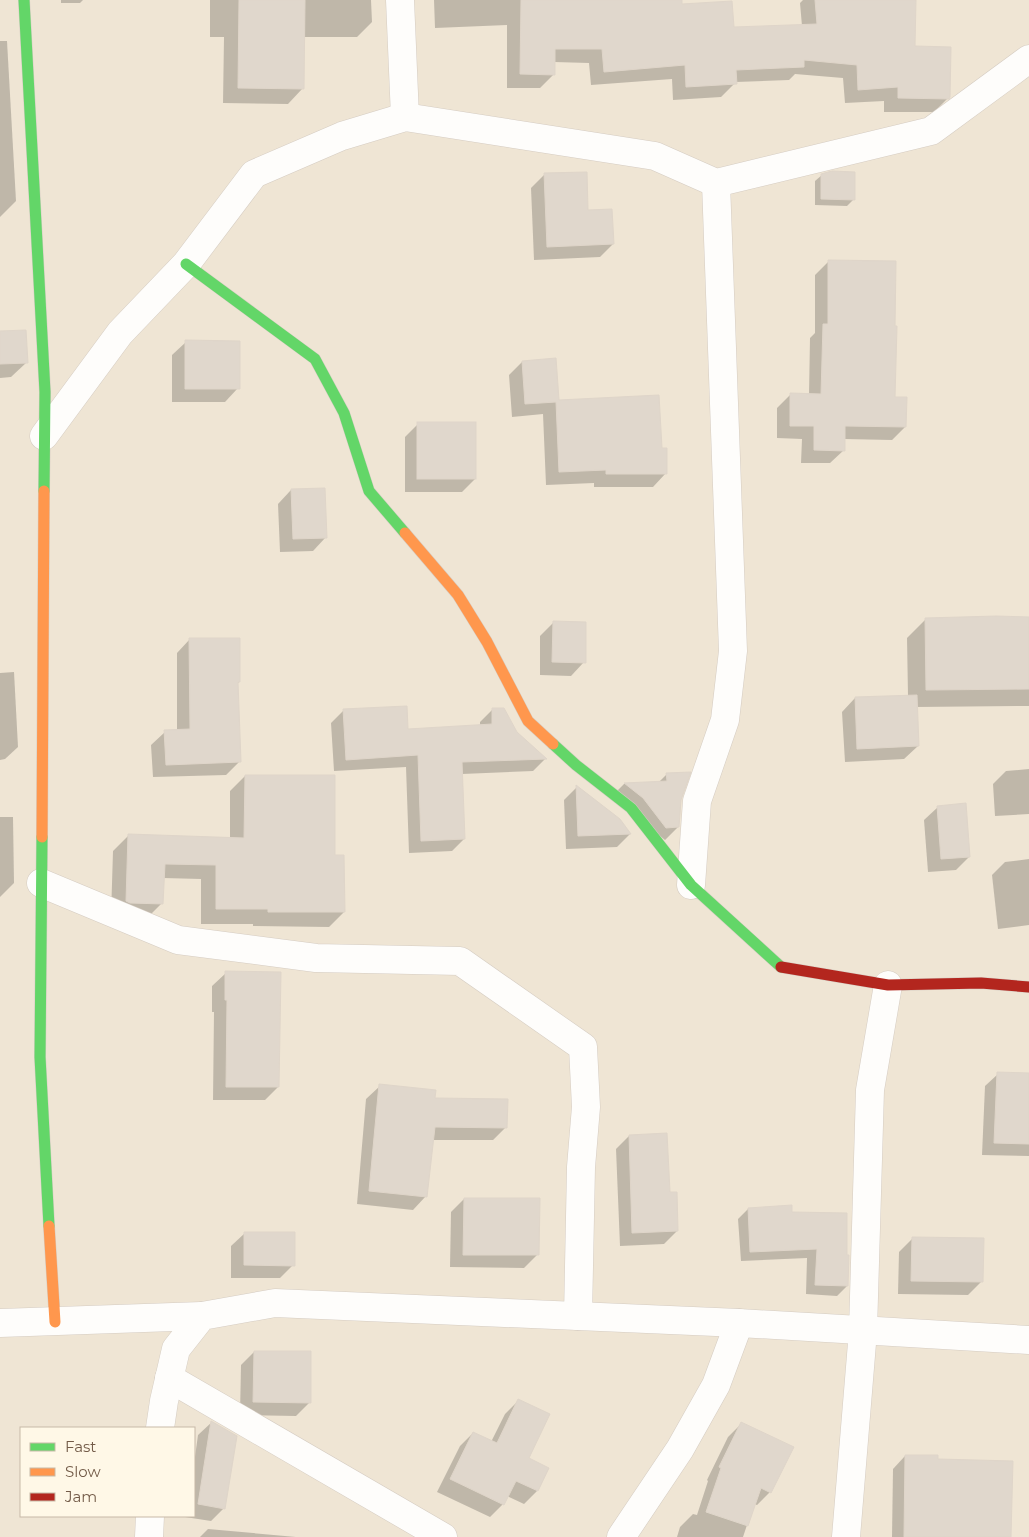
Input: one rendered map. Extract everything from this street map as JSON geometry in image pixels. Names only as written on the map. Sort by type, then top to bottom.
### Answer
[{"type":"street","points":[[24,0],[45,392],[41,1066],[42,1124],[55,1322]]},
{"type":"street","points":[[400,0],[405,117]]},
{"type":"street","points":[[44,436],[120,333],[186,264],[254,174],[342,136],[405,117],[655,156],[716,183],[931,131],[1029,59]]},
{"type":"street","points":[[691,885],[697,800],[725,720],[733,651],[716,183]]},
{"type":"street","points":[[186,264],[315,359],[344,413],[369,490],[420,553],[458,595],[487,642],[528,721],[576,765],[632,808],[691,885],[779,967],[888,985],[981,983],[1029,986]]},
{"type":"street","points":[[41,883],[178,940],[316,958],[460,961],[583,1047],[586,1107],[581,1167],[578,1316]]},
{"type":"street","points":[[846,1537],[863,1331],[870,1090],[888,985]]},
{"type":"street","points":[[0,1323],[202,1316],[275,1303],[739,1323],[1029,1340]]},
{"type":"street","points":[[160,1427],[176,1349],[202,1316]]},
{"type":"street","points":[[621,1537],[680,1449],[716,1386],[739,1323]]},
{"type":"street","points":[[169,1378],[443,1537]]},
{"type":"street","points":[[149,1537],[150,1517]]},
{"type":"shaded area","points":[[0,0],[1029,0],[1029,1537],[0,1537]]},
{"type":"building","points":[[239,0],[305,0],[304,89],[238,88]]},
{"type":"building","points":[[521,0],[682,0],[682,4],[732,1],[734,27],[817,24],[815,0],[916,0],[915,46],[951,47],[950,97],[949,99],[898,98],[898,87],[858,90],[857,65],[804,60],[804,67],[736,70],[737,84],[686,87],[685,65],[604,72],[602,49],[555,49],[555,75],[520,74]]},
{"type":"building","points":[[832,171],[855,172],[855,200],[821,199],[821,174]]},
{"type":"building","points":[[587,172],[588,210],[612,209],[614,244],[547,247],[544,173]]},
{"type":"building","points":[[828,260],[896,261],[895,397],[907,397],[906,427],[845,426],[845,451],[814,450],[814,426],[790,426],[790,393],[821,394],[823,324],[828,324]]},
{"type":"building","points":[[26,330],[28,363],[0,364],[0,331]]},
{"type":"building","points":[[185,340],[240,341],[240,389],[185,389]]},
{"type":"building","points":[[556,358],[559,400],[659,395],[662,448],[667,448],[667,474],[606,474],[606,470],[559,472],[556,402],[525,404],[522,361]]},
{"type":"building","points":[[417,422],[476,422],[476,479],[417,479]]},
{"type":"building","points":[[325,488],[327,538],[293,539],[291,489]]},
{"type":"building","points":[[1029,617],[1029,689],[926,690],[925,618]]},
{"type":"building","points":[[553,621],[586,622],[586,663],[552,662]]},
{"type":"building","points":[[189,638],[240,638],[240,682],[238,682],[241,762],[166,765],[164,730],[190,729]]},
{"type":"building","points":[[917,695],[919,746],[857,749],[855,697]]},
{"type":"building","points":[[407,706],[408,729],[492,724],[492,708],[504,708],[517,732],[547,759],[462,762],[465,839],[421,841],[418,755],[346,760],[343,709]]},
{"type":"building","points":[[691,772],[681,800],[679,827],[666,828],[643,798],[624,783],[667,781],[666,773]]},
{"type":"building","points":[[245,775],[335,775],[335,855],[344,855],[345,912],[268,912],[268,909],[216,909],[216,865],[165,864],[163,904],[130,903],[126,901],[128,834],[244,838]]},
{"type":"building","points":[[576,785],[620,819],[631,834],[578,836]]},
{"type":"building","points":[[966,803],[970,857],[941,859],[937,806]]},
{"type":"building","points":[[225,971],[281,972],[279,1087],[226,1087],[227,1000],[225,1000]]},
{"type":"building","points":[[997,1072],[1029,1073],[1029,1144],[994,1143]]},
{"type":"building","points":[[379,1084],[436,1090],[435,1098],[508,1099],[507,1128],[435,1127],[427,1197],[369,1191]]},
{"type":"building","points":[[667,1133],[670,1192],[677,1192],[678,1231],[632,1233],[629,1135]]},
{"type":"building","points":[[464,1198],[540,1198],[539,1255],[463,1255]]},
{"type":"building","points":[[792,1205],[792,1212],[847,1213],[848,1286],[815,1285],[817,1249],[750,1252],[748,1208]]},
{"type":"building","points":[[244,1232],[295,1232],[295,1266],[244,1265]]},
{"type":"building","points":[[912,1237],[984,1238],[983,1282],[911,1281]]},
{"type":"building","points":[[254,1351],[311,1351],[311,1403],[253,1402]]},
{"type":"building","points":[[518,1399],[550,1414],[529,1458],[549,1468],[538,1491],[516,1481],[504,1505],[450,1479],[473,1432],[497,1443]]},
{"type":"building","points":[[211,1421],[237,1436],[225,1509],[198,1504]]},
{"type":"building","points":[[741,1422],[794,1447],[771,1493],[761,1488],[748,1526],[706,1512],[721,1468],[719,1467]]},
{"type":"building","points":[[905,1455],[938,1455],[938,1459],[1013,1461],[1011,1537],[904,1537]]},
{"type":"traffic: fast","points":[[24,0],[45,392],[44,491]]},
{"type":"traffic: fast","points":[[186,264],[315,359],[344,413],[369,491],[405,533]]},
{"type":"traffic: fast","points":[[553,744],[576,765],[631,808],[691,885],[781,967]]},
{"type":"traffic: fast","points":[[42,837],[40,1057],[49,1226]]},
{"type":"traffic: slow","points":[[42,837],[44,491]]},
{"type":"traffic: slow","points":[[405,533],[458,595],[487,642],[528,721],[553,744]]},
{"type":"traffic: slow","points":[[49,1226],[55,1322]]},
{"type":"traffic: jam","points":[[781,967],[888,985],[981,983],[1029,987]]}]
